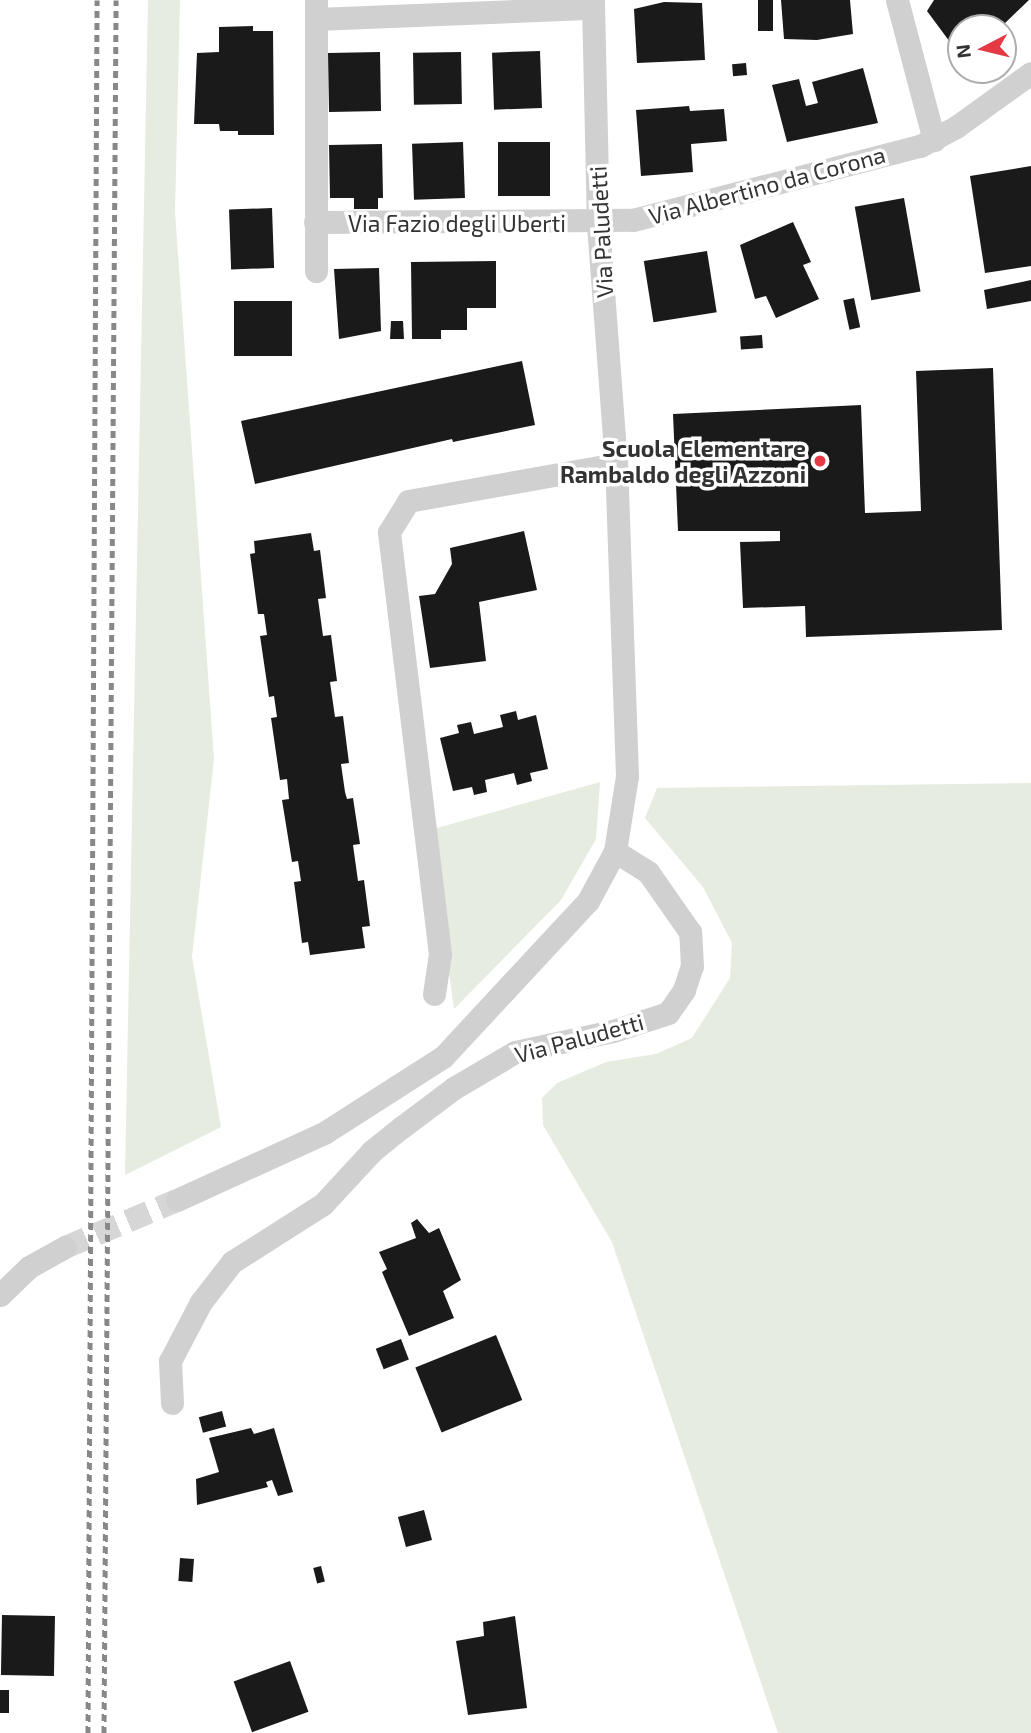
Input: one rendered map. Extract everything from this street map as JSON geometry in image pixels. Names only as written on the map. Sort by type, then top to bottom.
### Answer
[{"type":"street","points":[[897,0],[934,140]]},
{"type":"street","points":[[316,271],[316,9],[593,4]]},
{"type":"street","name":"Via Paludetti","points":[[177,1200],[324,1133],[443,1057],[588,901],[615,850],[627,776],[616,464],[598,223],[593,4]]},
{"type":"street","name":"Via Albertino da Corona","points":[[598,223],[633,220],[934,140],[1031,73]]},
{"type":"street","name":"Via Fazio degli Uberti","points":[[315,222],[598,223]]},
{"type":"street","points":[[434,994],[440,954],[389,532],[408,501],[616,464]]},
{"type":"street","name":"Via Paludetti","points":[[172,1403],[170,1361],[201,1302],[232,1262],[323,1204],[392,1135],[454,1088],[515,1052],[613,1031],[668,1013],[684,990],[692,967],[690,933],[648,873],[615,850]]},
{"type":"street","points":[[0,1294],[29,1267],[65,1247]]},
{"type":"shaded area","points":[[148,0],[180,0],[175,212],[214,759],[192,957],[221,1127],[125,1175]]},
{"type":"shaded area","points":[[600,782],[596,839],[561,900],[454,1009],[430,830]]},
{"type":"shaded area","points":[[1031,783],[1031,1733],[778,1733],[612,1242],[543,1125],[542,1098],[557,1083],[606,1062],[656,1054],[692,1038],[730,978],[732,943],[703,887],[645,818],[657,788]]},
{"type":"building","points":[[758,0],[773,0],[773,31],[758,31]]},
{"type":"building","points":[[781,0],[850,0],[853,34],[817,40],[784,39]]},
{"type":"building","points":[[934,0],[1029,0],[1014,14],[947,14],[947,38],[927,11]]},
{"type":"building","points":[[664,2],[702,3],[705,60],[637,63],[634,9]]},
{"type":"building","points":[[253,26],[253,31],[273,31],[274,135],[238,135],[238,131],[220,131],[219,124],[194,124],[197,53],[219,52],[219,27]]},
{"type":"building","points":[[540,51],[542,108],[494,110],[492,53]]},
{"type":"building","points":[[380,52],[381,111],[329,112],[328,53]]},
{"type":"building","points":[[461,52],[462,104],[414,105],[413,53]]},
{"type":"building","points":[[746,63],[747,75],[733,76],[732,64]]},
{"type":"building","points":[[863,68],[878,123],[787,142],[772,85],[799,79],[806,106],[818,103],[812,82]]},
{"type":"building","points":[[689,106],[690,111],[724,109],[727,141],[691,144],[693,172],[641,176],[636,110]]},
{"type":"building","points":[[463,142],[465,198],[414,200],[412,144]]},
{"type":"building","points":[[498,142],[550,142],[550,196],[498,196]]},
{"type":"building","points":[[382,144],[383,198],[378,198],[378,209],[354,209],[354,198],[330,198],[329,145]]},
{"type":"building","points":[[1031,166],[1031,266],[985,273],[970,176]]},
{"type":"building","points":[[904,198],[920,292],[871,300],[855,207]]},
{"type":"building","points":[[272,208],[274,268],[231,269],[229,210]]},
{"type":"building","points":[[793,222],[811,262],[803,265],[819,299],[776,318],[766,296],[755,299],[740,245]]},
{"type":"building","points":[[707,251],[717,312],[653,322],[644,261]]},
{"type":"building","points":[[496,261],[496,308],[467,308],[467,330],[441,330],[441,339],[412,339],[411,262]]},
{"type":"building","points":[[379,268],[381,331],[339,339],[334,269]]},
{"type":"building","points":[[1031,280],[1031,301],[987,309],[984,290]]},
{"type":"building","points":[[854,298],[860,327],[849,330],[843,300]]},
{"type":"building","points":[[234,301],[292,301],[292,356],[234,356]]},
{"type":"building","points":[[391,321],[403,321],[404,339],[390,339]]},
{"type":"building","points":[[762,335],[763,348],[741,350],[740,337]]},
{"type":"building","points":[[522,361],[535,425],[453,442],[452,439],[255,484],[241,421]]},
{"type":"building","name":"Scuola Elementare Rambaldo degli Azzoni","points":[[993,368],[1002,630],[806,637],[805,606],[743,608],[740,542],[780,541],[780,531],[678,531],[673,414],[861,405],[865,513],[921,511],[916,371]]},
{"type":"building","points":[[524,531],[537,590],[479,602],[486,661],[430,668],[419,596],[435,594],[452,564],[450,548]]},
{"type":"building","points":[[311,533],[314,551],[320,550],[326,598],[318,599],[323,636],[331,635],[337,681],[330,682],[335,717],[343,716],[349,763],[341,764],[347,799],[353,798],[360,844],[353,845],[358,881],[364,880],[370,926],[362,927],[365,948],[310,955],[308,942],[302,943],[294,882],[301,881],[298,861],[292,862],[282,800],[289,799],[287,779],[280,780],[271,718],[277,717],[274,696],[269,697],[260,636],[267,635],[264,614],[258,614],[250,554],[255,553],[254,541]]},
{"type":"building","points":[[516,711],[518,720],[536,715],[548,769],[530,773],[532,781],[517,785],[514,773],[485,780],[487,792],[474,795],[472,787],[453,791],[440,738],[459,733],[457,725],[471,722],[474,734],[503,727],[500,715]]},
{"type":"building","points":[[417,1219],[429,1233],[439,1228],[461,1280],[443,1291],[454,1318],[409,1336],[382,1272],[387,1269],[379,1252],[416,1238],[411,1223]]},
{"type":"building","points":[[496,1335],[522,1400],[442,1432],[415,1368]]},
{"type":"building","points":[[401,1339],[409,1360],[384,1369],[376,1349]]},
{"type":"building","points":[[222,1411],[226,1426],[203,1433],[199,1417]]},
{"type":"building","points":[[251,1428],[254,1434],[274,1428],[293,1492],[278,1496],[272,1480],[266,1482],[268,1487],[197,1505],[196,1479],[219,1472],[209,1438]]},
{"type":"building","points":[[424,1510],[432,1540],[406,1547],[398,1517]]},
{"type":"building","points":[[180,1558],[194,1559],[192,1582],[178,1581]]},
{"type":"building","points":[[321,1566],[325,1582],[317,1583],[313,1568]]},
{"type":"building","points":[[2,1615],[55,1616],[54,1676],[1,1675]]},
{"type":"building","points":[[515,1616],[527,1708],[468,1715],[456,1641],[484,1636],[483,1622]]},
{"type":"building","points":[[290,1661],[308,1712],[252,1732],[234,1682]]},
{"type":"building","points":[[0,1690],[9,1690],[9,1713],[0,1713]]},
{"type":"tunnel","points":[[65,1247],[177,1200]]},
{"type":"railway","points":[[88,1733],[97,0]]},
{"type":"railway","points":[[104,1733],[116,0]]},
{"type":"place","name":"Scuola Elementare Rambaldo degli Azzoni","points":[[820,461]]}]
